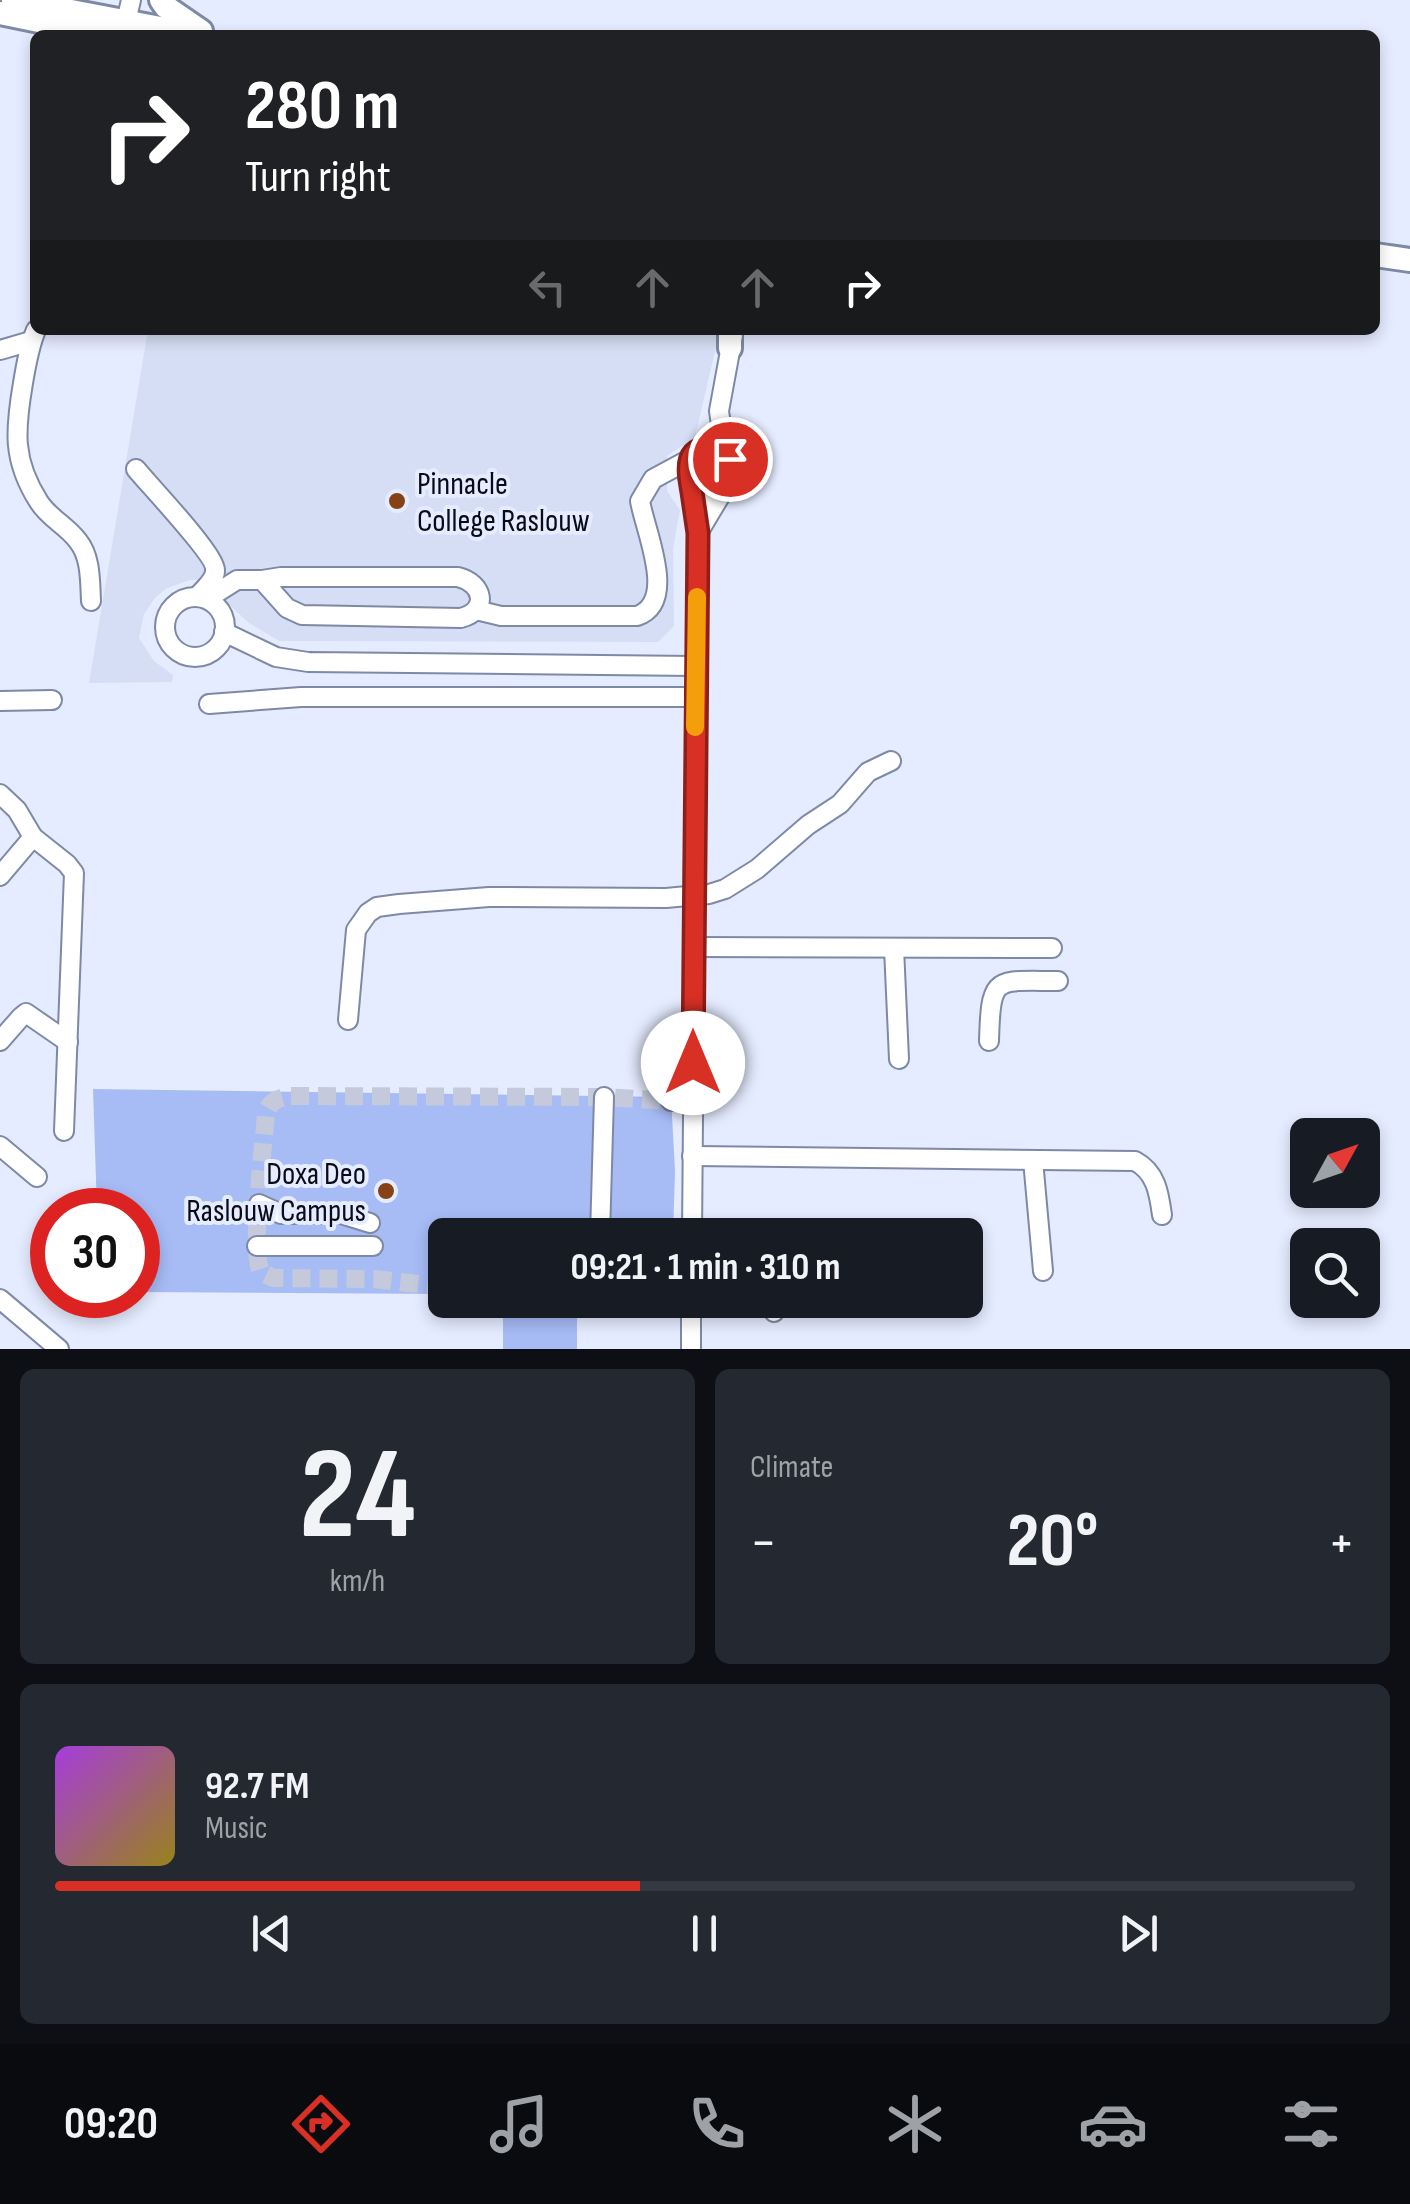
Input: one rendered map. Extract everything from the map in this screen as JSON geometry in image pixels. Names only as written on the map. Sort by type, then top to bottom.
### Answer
[{"type":"main road","points":[[13,0],[166,30]]},
{"type":"main road","points":[[161,0],[200,30]]},
{"type":"main road","points":[[0,13],[122,23]]},
{"type":"main road","points":[[1380,257],[1410,260]]},
{"type":"street","points":[[0,350],[34,336]]},
{"type":"street","points":[[34,336],[16,442],[38,502],[78,540],[84,552],[91,600]]},
{"type":"street","points":[[698,533],[732,475],[719,411],[731,336]]},
{"type":"street","points":[[692,1218],[698,533],[687,474],[719,411]]},
{"type":"street","points":[[476,610],[502,616],[637,616],[647,612],[655,599],[654,550],[640,501],[652,479],[710,448],[725,453]]},
{"type":"street","points":[[136,470],[214,564],[216,573],[202,598]]},
{"type":"street","points":[[690,482],[710,494],[724,488]]},
{"type":"street","points":[[203,547],[236,580]]},
{"type":"street","points":[[202,598],[222,613],[224,632],[221,642],[207,654],[188,656],[172,646],[165,627],[171,609],[187,598],[202,598],[236,580],[281,576],[464,577],[478,591],[480,601],[476,610],[461,618],[302,615],[287,608],[262,580]]},
{"type":"street","points":[[224,632],[276,656],[308,662],[696,666]]},
{"type":"street","points":[[208,704],[301,697],[695,696]]},
{"type":"street","points":[[0,702],[52,700]]},
{"type":"street","points":[[348,1020],[356,930],[362,918],[377,907],[489,897],[693,897],[725,889],[756,870],[840,804],[868,772],[891,761]]},
{"type":"street","points":[[0,794],[17,810],[33,837],[74,873],[64,1131]]},
{"type":"street","points":[[0,876],[33,837]]},
{"type":"street","points":[[694,947],[1052,948]]},
{"type":"street","points":[[894,948],[899,1059]]},
{"type":"street","points":[[1015,948],[1018,981]]},
{"type":"street","points":[[989,1041],[990,1003],[999,986],[1010,981],[1058,981]]},
{"type":"street","points":[[0,1041],[26,1014],[68,1042]]},
{"type":"street","points":[[600,1218],[604,1097]]},
{"type":"street","points":[[671,1101],[693,1101]]},
{"type":"street","points":[[0,1146],[38,1177]]},
{"type":"street","points":[[692,1156],[1134,1161],[1152,1176],[1162,1215]]},
{"type":"street","points":[[1033,1160],[1042,1271]]},
{"type":"street","points":[[259,1204],[281,1214],[341,1214],[370,1223]]},
{"type":"street","points":[[257,1246],[373,1246]]},
{"type":"street","points":[[0,1300],[59,1349]]},
{"type":"street","points":[[691,1318],[691,1349]]},
{"type":"shaded area","name":"Pinnacle College Raslouw","points":[[147,335],[719,335],[695,437],[667,456],[667,491],[680,510],[673,548],[674,626],[658,642],[279,641],[249,623],[202,580],[190,580],[167,588],[155,598],[144,614],[139,638],[154,661],[173,675],[172,682],[89,683]]},
{"type":"building","name":"Doxa Deo Raslouw Campus","points":[[93,1089],[671,1097],[674,1218],[428,1218],[428,1294],[160,1292],[160,1188],[96,1188]]},
{"type":"building","points":[[503,1318],[577,1318],[577,1349],[503,1349]]},
{"type":"tunnel","points":[[428,1285],[374,1279],[273,1278],[261,1272],[257,1242],[259,1195],[266,1113],[272,1103],[290,1096],[604,1097],[671,1101]]},
{"type":"slow traffic","points":[[695,727],[697,597]]},
{"type":"place","name":"Pinnacle College Raslouw","points":[[397,501]]},
{"type":"place","name":"Doxa Deo Raslouw Campus","points":[[386,1191]]},
{"type":"route","points":[[693,1063],[698,533],[687,474],[690,459],[702,449],[718,449],[730,459]]}]
